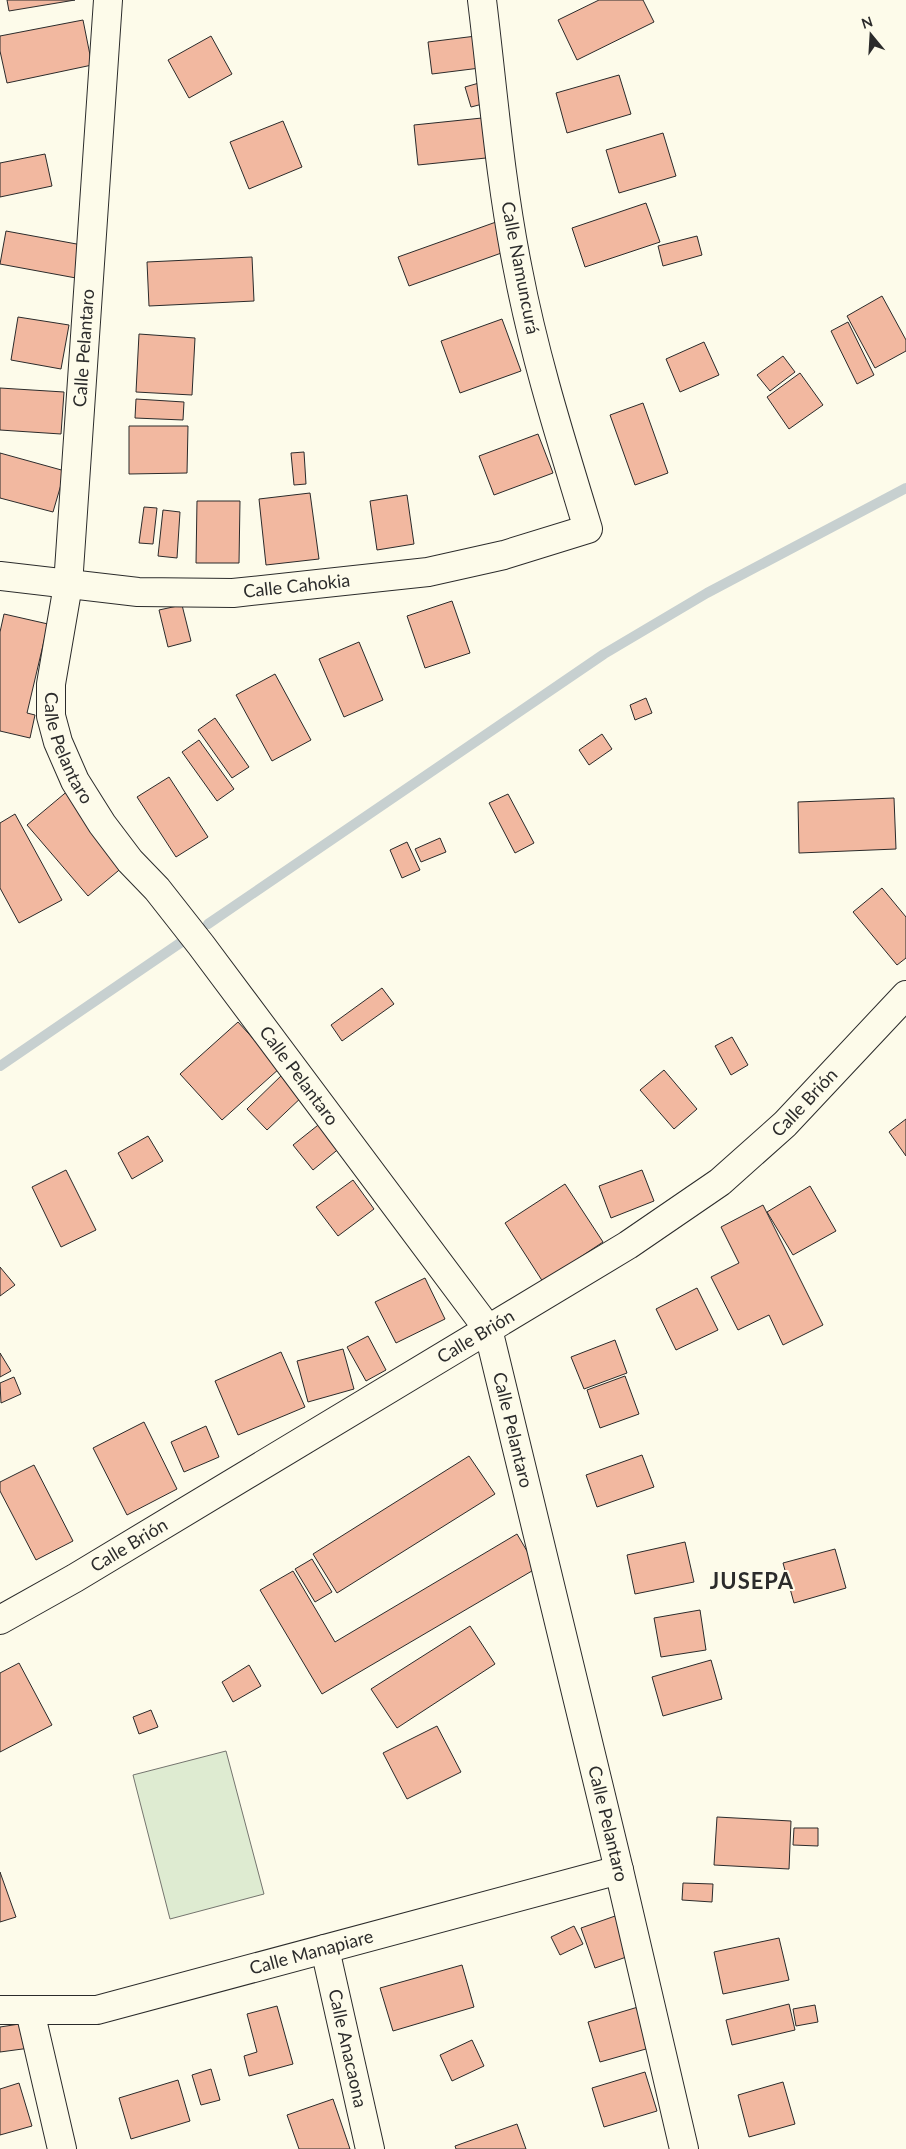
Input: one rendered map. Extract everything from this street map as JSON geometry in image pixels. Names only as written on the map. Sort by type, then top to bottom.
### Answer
[{"type":"street","name":"Calle Pelantaro","points":[[108,0],[68,585],[51,684],[51,716],[58,742],[75,781],[107,831],[130,861],[157,889],[201,945],[488,1329],[619,1870],[684,2149]]},
{"type":"street","name":"Calle Namuncurá","points":[[482,0],[502,170],[518,269],[540,372],[588,529]]},
{"type":"street","name":"Calle Cahokia","points":[[0,576],[138,592],[233,593],[331,584],[428,572],[504,555],[588,529]]},
{"type":"street","name":"Calle Brión","points":[[0,1620],[75,1578],[628,1245],[720,1182],[785,1124],[906,995]]},
{"type":"street","name":"Calle Manapiare","points":[[0,2010],[97,2010],[619,1870]]},
{"type":"street","name":"Calle Anacaona","points":[[325,1949],[370,2149]]},
{"type":"street","points":[[30,2011],[62,2149]]},
{"type":"green space","points":[[226,1751],[264,1894],[170,1919],[133,1775]]},
{"type":"building","points":[[7,0],[75,0],[9,11]]},
{"type":"building","points":[[599,0],[643,0],[654,22],[577,60],[558,20]]},
{"type":"building","points":[[83,20],[92,65],[7,83],[0,51],[0,36]]},
{"type":"building","points":[[484,35],[488,67],[432,74],[428,42]]},
{"type":"building","points":[[211,36],[232,74],[189,98],[168,60]]},
{"type":"building","points":[[619,75],[631,114],[567,133],[556,93]]},
{"type":"building","points":[[493,79],[498,100],[471,107],[465,87]]},
{"type":"building","points":[[482,118],[486,158],[418,165],[414,125]]},
{"type":"building","points":[[283,121],[302,167],[249,189],[230,142]]},
{"type":"building","points":[[663,133],[676,176],[619,193],[606,150]]},
{"type":"building","points":[[45,154],[52,186],[0,197],[0,163]]},
{"type":"building","points":[[646,203],[660,242],[585,267],[572,228]]},
{"type":"building","points":[[496,222],[507,251],[409,286],[398,257]]},
{"type":"building","points":[[6,231],[82,245],[76,278],[0,264]]},
{"type":"building","points":[[697,236],[702,255],[663,266],[658,246]]},
{"type":"building","points":[[252,257],[254,301],[149,306],[147,262]]},
{"type":"building","points":[[882,296],[906,340],[906,351],[875,368],[847,316]]},
{"type":"building","points":[[18,317],[69,325],[61,369],[11,360]]},
{"type":"building","points":[[502,319],[521,371],[460,393],[441,341]]},
{"type":"building","points":[[848,322],[874,375],[857,384],[831,331]]},
{"type":"building","points":[[139,334],[195,338],[192,395],[136,392]]},
{"type":"building","points":[[704,342],[719,375],[680,392],[666,359]]},
{"type":"building","points":[[783,356],[795,372],[770,391],[757,375]]},
{"type":"building","points":[[800,373],[823,405],[789,429],[767,397]]},
{"type":"building","points":[[0,388],[64,392],[61,434],[0,430]]},
{"type":"building","points":[[136,399],[184,402],[183,420],[135,418]]},
{"type":"building","points":[[643,403],[668,473],[635,485],[610,415]]},
{"type":"building","points":[[129,426],[188,426],[187,473],[129,474]]},
{"type":"building","points":[[538,434],[553,473],[494,495],[479,456]]},
{"type":"building","points":[[304,452],[306,484],[294,485],[291,453]]},
{"type":"building","points":[[0,453],[65,471],[53,512],[0,498]]},
{"type":"building","points":[[310,493],[319,559],[266,565],[259,499]]},
{"type":"building","points":[[407,495],[414,544],[377,550],[370,501]]},
{"type":"building","points":[[197,501],[240,501],[239,563],[196,563]]},
{"type":"building","points":[[144,507],[157,508],[153,544],[139,543]]},
{"type":"building","points":[[163,510],[180,512],[177,558],[158,556]]},
{"type":"building","points":[[452,601],[470,653],[425,668],[407,616]]},
{"type":"building","points":[[182,605],[191,641],[168,647],[159,610]]},
{"type":"building","points":[[4,614],[48,624],[27,713],[35,715],[30,738],[0,731],[0,632]]},
{"type":"building","points":[[359,642],[383,700],[344,717],[319,659]]},
{"type":"building","points":[[275,674],[311,740],[272,761],[236,695]]},
{"type":"building","points":[[646,698],[652,713],[635,720],[630,705]]},
{"type":"building","points":[[215,718],[249,767],[232,778],[198,730]]},
{"type":"building","points":[[602,734],[612,749],[589,765],[579,750]]},
{"type":"building","points":[[199,740],[234,789],[217,801],[182,752]]},
{"type":"building","points":[[169,777],[208,837],[176,857],[137,797]]},
{"type":"building","points":[[76,784],[136,856],[88,896],[27,825]]},
{"type":"building","points":[[508,794],[534,843],[515,853],[489,803]]},
{"type":"building","points":[[894,798],[896,849],[799,853],[798,802]]},
{"type":"building","points":[[15,814],[62,900],[19,923],[0,888],[0,823]]},
{"type":"building","points":[[440,838],[446,852],[421,862],[415,849]]},
{"type":"building","points":[[407,842],[420,870],[402,878],[390,850]]},
{"type":"building","points":[[882,888],[906,917],[906,958],[897,965],[853,912]]},
{"type":"building","points":[[382,988],[394,1004],[342,1041],[331,1025]]},
{"type":"building","points":[[238,1022],[280,1068],[222,1120],[180,1074]]},
{"type":"building","points":[[732,1037],[748,1065],[731,1075],[715,1046]]},
{"type":"building","points":[[664,1070],[697,1109],[674,1129],[640,1090]]},
{"type":"building","points":[[284,1073],[305,1094],[267,1130],[247,1109]]},
{"type":"building","points":[[327,1118],[347,1142],[313,1170],[293,1145]]},
{"type":"building","points":[[906,1119],[906,1156],[889,1132]]},
{"type":"building","points":[[148,1136],[163,1161],[132,1179],[118,1153]]},
{"type":"building","points":[[66,1170],[96,1230],[61,1247],[32,1187]]},
{"type":"building","points":[[642,1170],[654,1201],[611,1218],[599,1186]]},
{"type":"building","points":[[353,1180],[374,1209],[338,1236],[316,1207]]},
{"type":"building","points":[[565,1184],[603,1242],[543,1282],[505,1223]]},
{"type":"building","points":[[810,1186],[836,1231],[793,1255],[767,1212]]},
{"type":"building","points":[[763,1205],[823,1325],[783,1345],[769,1315],[738,1330],[711,1277],[739,1263],[721,1227]]},
{"type":"building","points":[[0,1267],[15,1285],[0,1296]]},
{"type":"building","points":[[425,1278],[445,1319],[396,1343],[375,1302]]},
{"type":"building","points":[[697,1288],[718,1330],[676,1350],[656,1309]]},
{"type":"building","points":[[368,1336],[386,1370],[366,1381],[347,1347]]},
{"type":"building","points":[[615,1340],[627,1373],[584,1389],[571,1357]]},
{"type":"building","points":[[343,1349],[354,1389],[308,1402],[297,1361]]},
{"type":"building","points":[[281,1352],[305,1407],[238,1435],[215,1381]]},
{"type":"building","points":[[0,1353],[11,1371],[0,1377]]},
{"type":"building","points":[[625,1376],[639,1414],[600,1428],[587,1390]]},
{"type":"building","points":[[14,1377],[21,1394],[1,1403],[0,1383]]},
{"type":"building","points":[[144,1422],[177,1489],[127,1515],[93,1448]]},
{"type":"building","points":[[206,1426],[219,1457],[184,1472],[171,1442]]},
{"type":"building","points":[[642,1455],[654,1487],[597,1507],[586,1475]]},
{"type":"building","points":[[469,1456],[495,1494],[337,1593],[313,1554]]},
{"type":"building","points":[[34,1465],[73,1541],[36,1560],[0,1491],[0,1482]]},
{"type":"building","points":[[517,1534],[537,1568],[322,1694],[260,1590],[293,1571],[335,1642]]},
{"type":"building","points":[[685,1542],[694,1582],[635,1594],[627,1555]]},
{"type":"building","points":[[835,1549],[846,1588],[794,1603],[783,1563]]},
{"type":"building","points":[[312,1559],[332,1592],[315,1602],[295,1569]]},
{"type":"building","points":[[700,1610],[706,1650],[661,1657],[654,1618]]},
{"type":"building","points":[[470,1626],[495,1664],[397,1728],[371,1689]]},
{"type":"building","points":[[711,1660],[722,1699],[663,1716],[652,1677]]},
{"type":"building","points":[[19,1663],[52,1725],[0,1752],[0,1673]]},
{"type":"building","points":[[249,1665],[261,1686],[233,1702],[222,1682]]},
{"type":"building","points":[[151,1710],[158,1727],[139,1734],[133,1717]]},
{"type":"building","points":[[437,1726],[461,1772],[407,1799],[383,1753]]},
{"type":"building","points":[[717,1817],[791,1821],[789,1869],[714,1865]]},
{"type":"building","points":[[794,1828],[818,1828],[818,1846],[793,1845]]},
{"type":"building","points":[[0,1872],[16,1917],[0,1922]]},
{"type":"building","points":[[683,1883],[713,1884],[712,1902],[682,1900]]},
{"type":"building","points":[[618,1915],[632,1955],[595,1968],[581,1928]]},
{"type":"building","points":[[574,1926],[583,1944],[560,1955],[551,1937]]},
{"type":"building","points":[[779,1938],[789,1980],[723,1994],[714,1952]]},
{"type":"building","points":[[462,1965],[474,2007],[393,2031],[380,1988]]},
{"type":"building","points":[[648,2004],[660,2045],[600,2062],[588,2022]]},
{"type":"building","points":[[789,2004],[795,2030],[732,2045],[726,2020]]},
{"type":"building","points":[[815,2005],[818,2022],[796,2026],[793,2009]]},
{"type":"building","points":[[277,2006],[293,2064],[249,2076],[244,2056],[257,2052],[247,2014]]},
{"type":"building","points":[[26,2023],[30,2048],[0,2052],[0,2027]]},
{"type":"building","points":[[472,2040],[484,2066],[452,2081],[440,2055]]},
{"type":"building","points":[[211,2069],[220,2100],[201,2105],[192,2075]]},
{"type":"building","points":[[645,2072],[657,2111],[604,2127],[592,2088]]},
{"type":"building","points":[[178,2080],[190,2121],[131,2139],[119,2098]]},
{"type":"building","points":[[783,2082],[795,2124],[749,2137],[738,2095]]},
{"type":"building","points":[[19,2083],[32,2126],[0,2135],[0,2089]]},
{"type":"building","points":[[333,2099],[350,2149],[299,2149],[287,2115]]},
{"type":"building","points":[[517,2124],[526,2149],[456,2149],[455,2146]]},
{"type":"waterway","points":[[208,924],[604,654],[707,593],[906,488]]},
{"type":"waterway","points":[[0,1066],[183,941]]},
{"type":"district","name":"JUSEPA","points":[[752,1581]]}]
